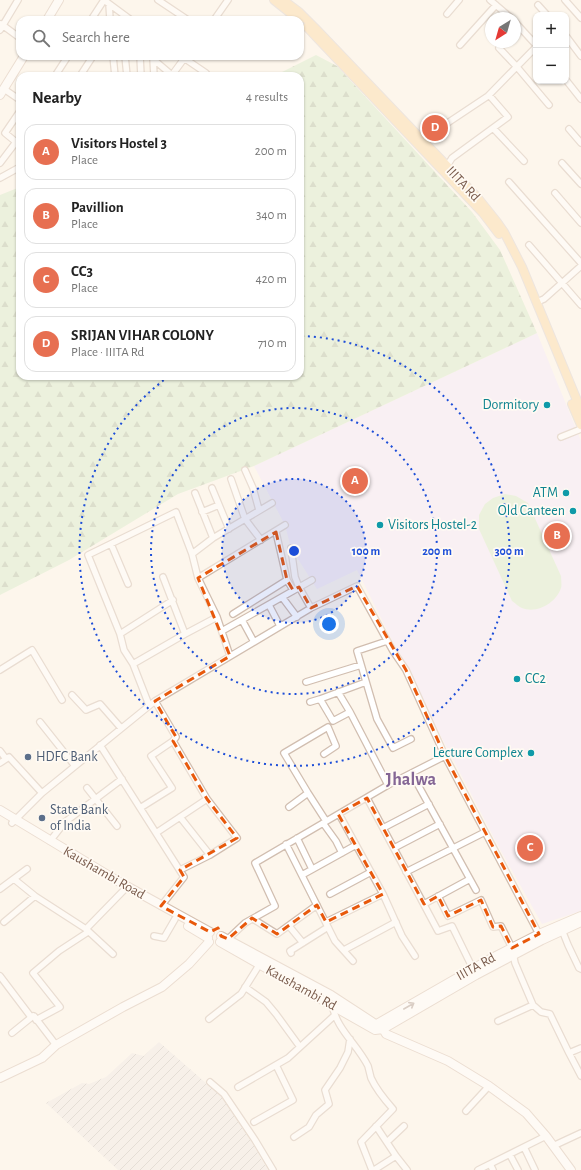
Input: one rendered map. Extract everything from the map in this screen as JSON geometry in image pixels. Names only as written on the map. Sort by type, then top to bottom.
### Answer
[{"type":"main road","points":[[49,16],[59,0]]},
{"type":"main road","name":"IIITA Rd","points":[[274,0],[295,16]]},
{"type":"main road","name":"IIITA Rd","points":[[282,0],[302,16]]},
{"type":"main road","name":"IIITA Rd","points":[[304,18],[313,30],[483,213],[499,234],[536,302],[581,410]]},
{"type":"main road","name":"IIITA Rd","points":[[304,23],[313,30],[447,166],[497,222],[510,244],[581,425]]},
{"type":"main road","points":[[1,93],[22,60]]},
{"type":"main road","name":"Kaushambi Road","points":[[0,810],[14,821],[216,939]]},
{"type":"main road","name":"Kaushambi Rd","points":[[0,815],[14,821],[124,890],[175,919],[262,962],[375,1030],[383,1029]]},
{"type":"main road","name":"IIITA Rd","points":[[375,1025],[581,916]]},
{"type":"main road","name":"IIITA Rd","points":[[540,937],[581,922]]},
{"type":"main road","points":[[0,1078],[42,1058],[56,1045],[162,987],[189,964],[200,958],[216,939]]},
{"type":"main road","points":[[262,962],[331,995],[383,1029],[386,1034],[448,1061],[490,1086],[526,1113],[546,1136],[571,1170]]},
{"type":"main road","name":"IIITA Rd","points":[[383,1029],[474,972]]},
{"type":"street","points":[[16,36],[1,27],[18,0]]},
{"type":"street","points":[[94,16],[104,0],[126,16]]},
{"type":"street","points":[[158,0],[182,16]]},
{"type":"street","points":[[217,16],[228,0]]},
{"type":"street","points":[[447,14],[459,0]]},
{"type":"street","points":[[490,0],[504,12]]},
{"type":"street","points":[[565,0],[581,18]]},
{"type":"street","points":[[537,3],[544,12]]},
{"type":"street","points":[[109,4],[110,16]]},
{"type":"street","points":[[460,45],[496,5]]},
{"type":"street","points":[[120,12],[120,16]]},
{"type":"street","points":[[521,29],[533,43]]},
{"type":"street","points":[[569,40],[581,56]]},
{"type":"street","points":[[499,48],[549,105]]},
{"type":"street","points":[[446,124],[490,94],[534,48]]},
{"type":"street","points":[[58,72],[65,60]]},
{"type":"street","points":[[83,72],[90,60]]},
{"type":"street","points":[[113,60],[115,72]]},
{"type":"street","points":[[126,60],[127,72]]},
{"type":"street","points":[[140,60],[141,72]]},
{"type":"street","points":[[152,60],[154,72]]},
{"type":"street","points":[[154,60],[168,72]]},
{"type":"street","points":[[174,72],[182,60]]},
{"type":"street","points":[[188,60],[205,72]]},
{"type":"street","points":[[569,84],[581,99]]},
{"type":"street","points":[[1,93],[16,99]]},
{"type":"street","points":[[447,166],[452,158],[508,117],[490,94]]},
{"type":"street","points":[[16,118],[6,134],[16,142]]},
{"type":"street","points":[[494,128],[524,161]]},
{"type":"street","points":[[569,129],[581,143]]},
{"type":"street","points":[[0,163],[16,145]]},
{"type":"street","points":[[562,163],[581,184]]},
{"type":"street","points":[[0,178],[16,169]]},
{"type":"street","points":[[509,182],[581,264],[544,299],[536,302]]},
{"type":"street","points":[[555,193],[581,223]]},
{"type":"street","points":[[528,245],[581,304]]},
{"type":"street","points":[[561,437],[581,429]]},
{"type":"street","points":[[245,470],[253,488],[259,510]]},
{"type":"street","points":[[231,479],[245,519],[261,540]]},
{"type":"street","points":[[212,488],[229,529]]},
{"type":"street","points":[[195,493],[213,538]]},
{"type":"street","points":[[192,554],[213,538],[272,503]]},
{"type":"street","points":[[202,512],[219,505]]},
{"type":"street","points":[[149,705],[133,664],[124,650],[120,634],[88,555],[176,512],[192,554],[198,578],[217,617],[230,656]]},
{"type":"street","points":[[198,578],[276,532],[285,525]]},
{"type":"street","points":[[276,532],[287,580],[311,608]]},
{"type":"street","points":[[111,544],[128,584]]},
{"type":"street","points":[[291,548],[296,577],[296,589]]},
{"type":"street","points":[[163,578],[173,600],[185,634]]},
{"type":"street","points":[[233,614],[287,580]]},
{"type":"street","points":[[222,631],[312,580]]},
{"type":"street","points":[[14,821],[42,793],[149,705],[311,608],[357,586],[406,670],[445,756],[540,937]]},
{"type":"street","points":[[282,597],[297,617]]},
{"type":"street","points":[[120,634],[173,600]]},
{"type":"street","points":[[269,605],[280,626]]},
{"type":"street","points":[[133,664],[217,617]]},
{"type":"street","points":[[242,620],[254,642]]},
{"type":"street","points":[[388,641],[357,651],[377,719],[393,748],[411,739]]},
{"type":"street","points":[[0,670],[32,650],[62,700]]},
{"type":"street","points":[[306,682],[361,665]]},
{"type":"street","points":[[310,702],[366,682]]},
{"type":"street","points":[[338,692],[388,785]]},
{"type":"street","points":[[72,694],[86,710],[100,704],[120,728]]},
{"type":"street","points":[[320,699],[333,721],[350,712]]},
{"type":"street","points":[[140,808],[172,788],[151,756],[173,741],[176,736],[155,701]]},
{"type":"street","points":[[40,722],[75,766]]},
{"type":"street","points":[[324,754],[336,746],[328,727],[284,753],[342,853]]},
{"type":"street","points":[[173,741],[208,798],[238,838],[210,856],[180,870]]},
{"type":"street","points":[[100,745],[184,877],[161,906]]},
{"type":"street","points":[[0,751],[6,759]]},
{"type":"street","points":[[216,939],[275,906],[255,863],[388,785],[445,756]]},
{"type":"street","points":[[0,763],[9,757],[42,793]]},
{"type":"street","points":[[412,774],[476,890]]},
{"type":"street","points":[[50,841],[65,822],[122,779]]},
{"type":"street","points":[[87,788],[117,826]]},
{"type":"street","points":[[289,807],[308,793]]},
{"type":"street","points":[[156,833],[208,798]]},
{"type":"street","points":[[367,798],[438,931],[452,926],[474,972]]},
{"type":"street","points":[[383,828],[429,804]]},
{"type":"street","points":[[339,814],[383,894],[402,936],[415,956]]},
{"type":"street","points":[[180,817],[210,856]]},
{"type":"street","points":[[394,848],[440,824]]},
{"type":"street","points":[[406,872],[486,832]]},
{"type":"street","points":[[296,838],[312,869]]},
{"type":"street","points":[[286,844],[335,942],[353,961]]},
{"type":"street","points":[[302,874],[356,845]]},
{"type":"street","points":[[0,889],[27,869]]},
{"type":"street","points":[[330,894],[371,872]]},
{"type":"street","points":[[14,879],[35,896],[86,929],[113,954]]},
{"type":"street","points":[[424,904],[470,879]]},
{"type":"street","points":[[12,1033],[35,1018],[60,1007],[33,973],[59,950],[88,932],[86,929],[124,890]]},
{"type":"street","points":[[326,922],[383,894]]},
{"type":"street","points":[[4,922],[35,896]]},
{"type":"street","points":[[438,896],[448,916],[481,900],[493,927],[501,926],[513,952],[515,963],[533,1005],[540,1012],[550,1014],[581,1076]]},
{"type":"street","points":[[253,919],[277,934],[317,905]]},
{"type":"street","points":[[154,936],[164,938],[175,919]]},
{"type":"street","points":[[344,950],[396,922]]},
{"type":"street","points":[[289,926],[303,943]]},
{"type":"street","points":[[291,953],[290,952],[328,927],[329,929]]},
{"type":"street","points":[[562,930],[580,968]]},
{"type":"street","points":[[209,1019],[241,994],[262,962]]},
{"type":"street","points":[[0,976],[31,1017],[35,1018],[56,1045]]},
{"type":"street","points":[[245,987],[266,1002],[300,1047]]},
{"type":"street","points":[[331,995],[335,1015],[368,1066],[371,1078],[378,1090],[393,1109],[361,1142],[373,1170],[396,1156]]},
{"type":"street","points":[[498,1021],[533,1005]]},
{"type":"street","points":[[238,1087],[288,1058],[335,1015]]},
{"type":"street","points":[[294,1137],[309,1127],[316,1115],[329,1104],[325,1090],[340,1068],[348,1052],[350,1039]]},
{"type":"street","points":[[569,1053],[581,1048]]},
{"type":"street","points":[[254,1122],[293,1100],[276,1065]]},
{"type":"street","points":[[210,1082],[224,1094],[273,1170]]},
{"type":"street","points":[[466,1112],[490,1086]]},
{"type":"street","points":[[376,1126],[407,1170]]},
{"type":"street","points":[[387,1142],[404,1126]]},
{"type":"street","points":[[553,1146],[581,1133]]},
{"type":"street","points":[[478,1170],[546,1136]]},
{"type":"street","points":[[524,1147],[535,1170]]},
{"type":"street","points":[[510,1155],[518,1170]]},
{"type":"street","points":[[490,1164],[493,1170]]},
{"type":"highlighted area","points":[[276,532],[287,580],[293,590],[299,587],[311,608],[357,586],[406,670],[445,756],[539,934],[512,948],[501,926],[493,927],[481,900],[448,916],[438,896],[424,904],[367,798],[338,814],[383,894],[326,922],[317,905],[277,934],[252,918],[228,939],[221,936],[218,928],[210,932],[161,906],[184,877],[180,870],[237,838],[207,799],[173,741],[176,737],[155,701],[230,656],[198,578]]},
{"type":"shaded area","points":[[537,333],[581,441],[581,911],[542,924],[501,851],[423,702],[357,570],[317,589],[291,548],[285,525],[254,466]]},
{"type":"shaded area","points":[[159,1042],[222,1097],[242,1126],[268,1170],[118,1170],[46,1103],[82,1083],[89,1084],[106,1077],[132,1053],[144,1056]]},
{"type":"green space","points":[[316,55],[337,66],[472,212],[500,250],[537,333],[254,466],[178,494],[69,560],[0,595],[0,195],[16,189],[16,380],[304,380],[304,72],[282,72]]},
{"type":"green space","points":[[505,494],[516,496],[528,503],[561,576],[561,587],[559,593],[550,603],[534,610],[522,608],[512,601],[479,529],[479,515],[485,504],[493,498]]},
{"type":"place","name":"SRIJAN VIHAR COLONY","points":[[435,128]]},
{"type":"place","name":"Dormitory","points":[[547,405]]},
{"type":"place","name":"Visitors Hostel 3","points":[[355,481]]},
{"type":"place","name":"ATM","points":[[566,493]]},
{"type":"place","name":"Old Canteen","points":[[573,511]]},
{"type":"place","name":"Visitors Hostel-2","points":[[380,525]]},
{"type":"place","name":"Pavillion","points":[[557,536]]},
{"type":"place","name":"CC2","points":[[517,679]]},
{"type":"place","name":"Lecture Complex","points":[[531,753]]},
{"type":"place","name":"HDFC Bank","points":[[28,757]]},
{"type":"place","name":"State Bank of India","points":[[42,818]]},
{"type":"place","name":"CC3","points":[[530,848]]},
{"type":"district","name":"Jhalwa","points":[[411,780]]}]
